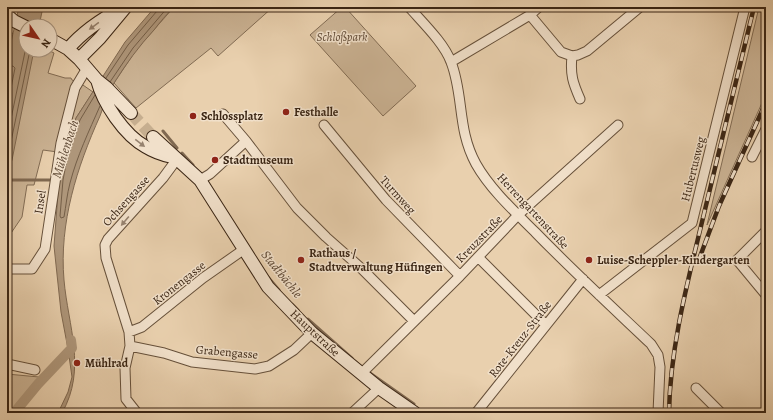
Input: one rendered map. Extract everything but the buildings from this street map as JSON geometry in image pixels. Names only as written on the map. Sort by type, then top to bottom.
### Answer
[{"type":"main road","points":[[68,49],[85,32],[109,15],[125,7]]},
{"type":"main road","points":[[79,59],[113,24],[125,7]]},
{"type":"main road","name":"Hauptstraße","points":[[58,43],[68,49],[79,59],[93,75],[100,92],[116,106],[130,113]]},
{"type":"main road","name":"Hauptstraße","points":[[116,106],[123,127],[145,147],[157,153],[177,159]]},
{"type":"main road","name":"Hauptstraße","points":[[153,137],[200,180],[243,250],[268,287],[312,333],[379,388],[415,413]]},
{"type":"street","name":"Herrengartenstraße","points":[[409,7],[442,46],[451,62],[455,74],[463,126],[469,150],[477,166],[488,182],[518,215],[582,279],[651,344],[658,355],[660,367],[658,413]]},
{"type":"street","points":[[451,62],[530,15],[539,7]]},
{"type":"street","points":[[530,15],[561,52],[572,56],[587,51],[640,7]]},
{"type":"street","name":"Hubertusweg","points":[[599,295],[692,223],[745,7]]},
{"type":"street","points":[[572,56],[570,70],[580,99]]},
{"type":"street","name":"Insel","points":[[7,269],[32,269],[44,249],[61,143],[75,88],[93,75]]},
{"type":"street","points":[[224,114],[296,208],[361,268],[414,322]]},
{"type":"street","name":"Kreuzstraße","points":[[361,374],[460,276],[518,215],[618,124]]},
{"type":"street","name":"Turmweg","points":[[324,126],[386,200],[460,276]]},
{"type":"street","points":[[752,157],[766,129]]},
{"type":"street","points":[[200,180],[210,174],[246,142]]},
{"type":"street","name":"Ochsengasse","points":[[129,332],[106,258],[105,245],[108,239],[163,178],[177,159]]},
{"type":"street","points":[[766,232],[737,260],[766,295]]},
{"type":"street","name":"Kronengasse","points":[[129,332],[142,327],[203,278],[243,250]]},
{"type":"street","points":[[478,257],[546,325]]},
{"type":"street","name":"Rote-Kreuz-Straße","points":[[476,413],[582,279]]},
{"type":"street","points":[[129,332],[130,346],[125,368],[126,399],[137,413]]},
{"type":"street","name":"Grabengasse","points":[[130,346],[164,353],[192,362],[255,369],[269,366],[294,350],[312,333]]},
{"type":"street","points":[[7,364],[35,370]]},
{"type":"street","points":[[352,413],[379,388]]},
{"type":"street","points":[[696,388],[721,413]]},
{"type":"green space","points":[[174,7],[273,7],[218,56],[211,48],[136,108],[114,83],[136,50]]},
{"type":"green space","name":"Schloßpark","points":[[342,7],[345,7],[416,86],[383,116],[310,35]]},
{"type":"green space","points":[[759,7],[766,7],[766,94],[707,225]]},
{"type":"green space","points":[[12,33],[18,36],[18,58],[52,58],[48,73],[65,78],[71,78],[93,92],[76,118],[65,153],[43,150],[34,185],[27,185],[22,217],[7,239],[7,43]]},
{"type":"green space","points":[[7,374],[39,377],[45,381],[18,413],[7,413]]},
{"type":"water","points":[[19,7],[43,7],[41,18],[18,18],[18,58],[32,58],[12,160],[7,172],[7,60]]},
{"type":"water","name":"Mühlenbach","points":[[155,7],[174,7],[138,49],[112,87],[77,175],[67,217],[63,259],[64,280],[72,331],[75,364],[69,397],[62,413],[58,413],[68,392],[72,377],[61,312],[54,246],[59,180],[63,158],[76,118],[125,42]]},
{"type":"waterway","points":[[163,131],[177,148]]},
{"type":"waterway","name":"Stadtbächle","points":[[182,153],[193,165]]},
{"type":"waterway","points":[[7,180],[55,180]]},
{"type":"waterway","name":"Stadtbächle","points":[[268,277],[279,290]]},
{"type":"waterway","name":"Stadtbächle","points":[[292,304],[298,310]]},
{"type":"waterway","name":"Stadtbächle","points":[[308,319],[352,358]]},
{"type":"waterway","name":"Mühlenbach","points":[[14,413],[38,384],[72,348],[71,340]]},
{"type":"waterway","name":"Stadtbächle","points":[[370,373],[414,404]]},
{"type":"tunnel","points":[[131,113],[153,137]]},
{"type":"railway","points":[[669,413],[672,365],[685,293],[754,7]]},
{"type":"railway","points":[[698,262],[719,206],[766,102]]},
{"type":"place","name":"Festhalle","points":[[286,112]]},
{"type":"place","name":"Schlossplatz","points":[[193,116]]},
{"type":"place","name":"Stadtmuseum","points":[[215,160]]},
{"type":"place","name":"Rathaus / Stadtverwaltung Hüfingen","points":[[301,260]]},
{"type":"place","name":"Luise-Scheppler-Kindergarten","points":[[589,260]]},
{"type":"place","name":"Mühlrad","points":[[77,363]]}]
